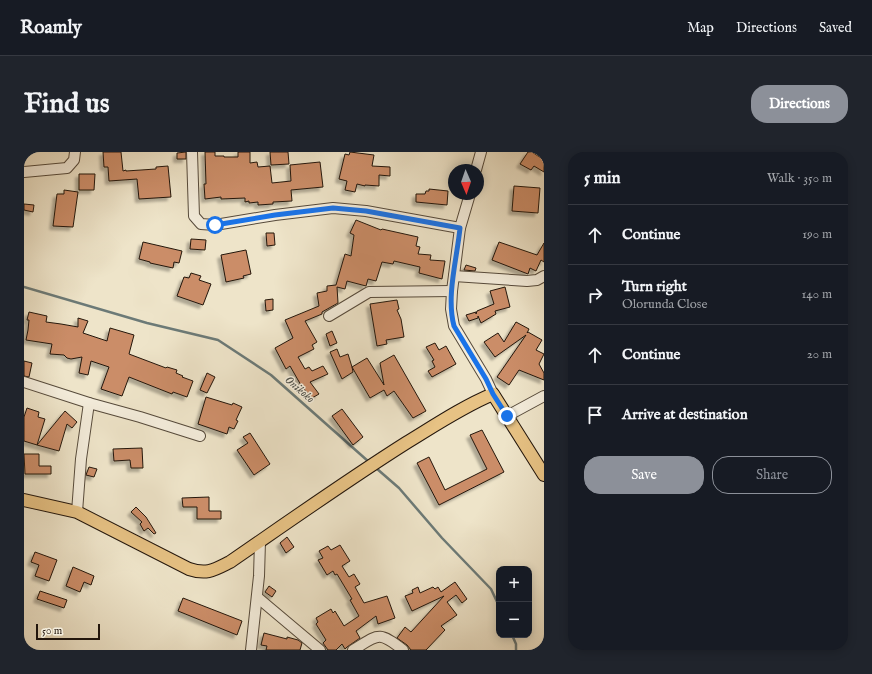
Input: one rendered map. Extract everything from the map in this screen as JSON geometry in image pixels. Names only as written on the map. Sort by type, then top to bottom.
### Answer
[{"type":"main road","points":[[24,500],[77,512],[189,569],[200,573],[213,571],[230,562],[381,458],[475,402],[493,394],[544,475]]},
{"type":"street","points":[[24,172],[67,168],[74,160],[75,152]]},
{"type":"street","points":[[192,152],[194,216],[201,224],[215,225],[275,215],[333,208],[366,211],[460,228]]},
{"type":"street","points":[[478,164],[481,152]]},
{"type":"street","points":[[468,200],[460,228],[451,309],[454,326],[486,379],[493,394]]},
{"type":"street","points":[[454,276],[528,281],[537,280],[544,276]]},
{"type":"street","points":[[329,316],[369,292],[452,291]]},
{"type":"street","points":[[24,382],[200,436]]},
{"type":"street","points":[[507,416],[544,396]]},
{"type":"street","points":[[77,512],[81,459],[89,403]]},
{"type":"street","points":[[251,650],[257,597],[260,541]]},
{"type":"street","points":[[257,597],[320,650]]},
{"type":"street","points":[[353,650],[374,637],[389,639],[403,650]]},
{"type":"building","points":[[103,152],[121,152],[123,171],[156,169],[156,167],[168,166],[171,197],[139,199],[137,179],[109,181],[108,167],[104,167]]},
{"type":"building","points":[[186,152],[186,159],[177,159],[177,153]]},
{"type":"building","points":[[205,152],[215,152],[215,156],[238,157],[238,152],[250,152],[250,163],[257,162],[258,167],[270,166],[272,183],[291,181],[290,165],[320,162],[323,187],[291,190],[292,201],[273,202],[273,204],[258,205],[258,202],[245,202],[245,198],[221,199],[221,197],[205,199]]},
{"type":"building","points":[[270,152],[288,152],[289,164],[271,165]]},
{"type":"building","points":[[350,152],[374,155],[372,166],[390,167],[390,176],[379,175],[379,186],[365,186],[357,184],[355,192],[345,190],[347,181],[339,179],[345,154],[349,155]]},
{"type":"building","points":[[528,152],[532,152],[544,160],[544,172],[534,166],[531,170],[520,164]]},
{"type":"building","points":[[79,174],[95,174],[94,190],[79,190]]},
{"type":"building","points":[[514,186],[540,188],[538,213],[512,211]]},
{"type":"building","points":[[429,189],[448,191],[447,205],[416,202],[416,194],[425,194],[426,191],[429,191]]},
{"type":"building","points":[[64,190],[78,192],[73,227],[53,226],[57,194],[64,194]]},
{"type":"building","points":[[24,204],[34,205],[33,212],[24,210]]},
{"type":"building","points":[[356,220],[381,230],[418,237],[416,246],[420,247],[418,254],[431,255],[430,260],[445,261],[442,279],[419,273],[420,267],[394,261],[393,264],[382,262],[376,281],[368,279],[366,286],[347,281],[345,289],[337,287],[338,303],[322,312],[322,314],[305,321],[317,342],[312,345],[314,349],[298,357],[305,369],[309,367],[312,371],[323,366],[328,374],[310,382],[319,394],[312,398],[302,387],[290,366],[286,369],[275,348],[293,338],[285,320],[319,306],[317,293],[327,291],[327,286],[336,285],[345,254],[351,256],[354,235],[350,233]]},
{"type":"building","points":[[266,233],[274,233],[275,245],[267,246]]},
{"type":"building","points":[[191,239],[206,240],[205,250],[190,249]]},
{"type":"building","points":[[143,242],[182,251],[179,263],[174,262],[173,268],[139,259]]},
{"type":"building","points":[[499,242],[537,255],[544,243],[544,262],[541,260],[536,271],[530,268],[528,274],[492,260]]},
{"type":"building","points":[[246,250],[251,274],[243,276],[244,278],[226,282],[221,255]]},
{"type":"building","points":[[466,265],[476,268],[475,271],[464,270]]},
{"type":"building","points":[[191,273],[201,276],[199,280],[211,284],[203,305],[177,296],[184,277],[189,278]]},
{"type":"building","points":[[505,287],[510,307],[495,311],[496,314],[481,323],[478,316],[478,318],[469,321],[466,315],[476,312],[476,314],[477,311],[494,304],[490,291]]},
{"type":"building","points":[[273,299],[273,310],[266,311],[265,300]]},
{"type":"building","points":[[397,300],[399,309],[397,310],[401,319],[404,337],[386,340],[387,344],[377,346],[370,304]]},
{"type":"building","points":[[29,312],[47,316],[46,322],[78,327],[78,318],[88,321],[83,333],[107,341],[110,328],[134,335],[129,354],[166,368],[177,370],[176,373],[193,381],[187,397],[173,392],[172,394],[129,377],[122,396],[101,389],[109,367],[91,361],[88,375],[79,373],[82,357],[71,359],[64,355],[50,354],[52,344],[26,340]]},
{"type":"building","points":[[516,322],[529,329],[527,333],[528,332],[542,340],[536,350],[544,354],[539,364],[544,373],[544,380],[519,370],[509,385],[497,377],[526,335],[495,357],[484,342],[498,333],[504,342]]},
{"type":"building","points":[[332,331],[337,343],[330,346],[326,334]]},
{"type":"building","points":[[435,343],[439,350],[446,346],[456,364],[432,377],[428,371],[435,367],[432,361],[434,360],[426,347]]},
{"type":"building","points":[[337,349],[340,357],[348,354],[353,372],[342,379],[330,352]]},
{"type":"building","points":[[394,355],[426,411],[413,418],[394,391],[387,396],[384,390],[370,398],[352,367],[367,358],[384,385],[380,363]]},
{"type":"building","points":[[24,361],[32,363],[29,377],[24,376]]},
{"type":"building","points":[[207,373],[215,377],[207,393],[200,390]]},
{"type":"building","points":[[206,397],[232,405],[233,403],[242,407],[234,429],[229,427],[227,434],[198,424]]},
{"type":"building","points":[[27,408],[39,412],[38,417],[45,419],[37,445],[24,441],[24,417]]},
{"type":"building","points":[[342,409],[363,437],[353,445],[332,416]]},
{"type":"building","points":[[65,411],[77,422],[72,428],[67,424],[59,451],[37,445]]},
{"type":"building","points":[[482,430],[504,472],[439,505],[417,463],[429,457],[445,490],[487,469],[470,435]]},
{"type":"building","points":[[250,433],[270,464],[254,475],[237,450],[248,443],[243,437]]},
{"type":"building","points":[[142,448],[143,468],[131,468],[130,460],[114,461],[113,449]]},
{"type":"building","points":[[24,454],[39,454],[39,466],[51,466],[51,474],[25,474]]},
{"type":"building","points":[[89,467],[97,469],[94,477],[86,475]]},
{"type":"building","points":[[209,497],[209,511],[221,511],[221,519],[197,519],[197,507],[183,507],[182,498]]},
{"type":"building","points":[[136,507],[146,517],[156,533],[154,534],[148,528],[144,531],[140,524],[142,522],[131,512]]},
{"type":"building","points":[[287,537],[294,547],[286,553],[280,543]]},
{"type":"building","points":[[340,545],[350,561],[342,566],[349,577],[354,574],[360,584],[355,587],[364,603],[387,596],[395,618],[378,624],[376,616],[356,631],[360,638],[345,649],[342,644],[336,650],[328,650],[323,643],[326,640],[316,624],[318,622],[316,618],[331,609],[333,613],[335,611],[344,626],[359,616],[350,600],[352,599],[337,574],[335,575],[333,571],[327,575],[318,560],[323,558],[319,551],[328,546],[331,550]]},
{"type":"building","points":[[35,552],[57,560],[49,581],[35,576],[39,565],[31,562]]},
{"type":"building","points":[[73,567],[94,576],[91,585],[84,582],[80,592],[66,586]]},
{"type":"building","points":[[455,582],[467,599],[462,603],[456,595],[447,602],[457,615],[441,626],[445,630],[426,650],[411,650],[397,638],[405,627],[411,632],[444,596],[412,611],[405,596],[413,593],[412,590],[418,587],[420,593],[433,587],[435,589],[438,587],[441,592]]},
{"type":"building","points":[[269,586],[276,591],[272,597],[265,592]]},
{"type":"building","points":[[40,591],[67,600],[64,608],[37,599]]},
{"type":"building","points":[[183,598],[242,621],[237,635],[178,611]]},
{"type":"building","points":[[264,633],[287,639],[287,637],[298,640],[302,643],[300,650],[266,650],[267,646],[261,645]]},
{"type":"waterway","name":"Onikoko","points":[[24,287],[147,323],[218,340],[271,375],[369,462]]},
{"type":"waterway","name":"Onikoko","points":[[376,468],[399,488],[442,538],[491,589],[497,602]]},
{"type":"waterway","name":"Onikoko","points":[[513,638],[516,644],[516,650]]},
{"type":"route","points":[[215,225],[275,215],[333,208],[366,211],[460,228],[452,291],[452,318],[454,326],[507,416]]}]
